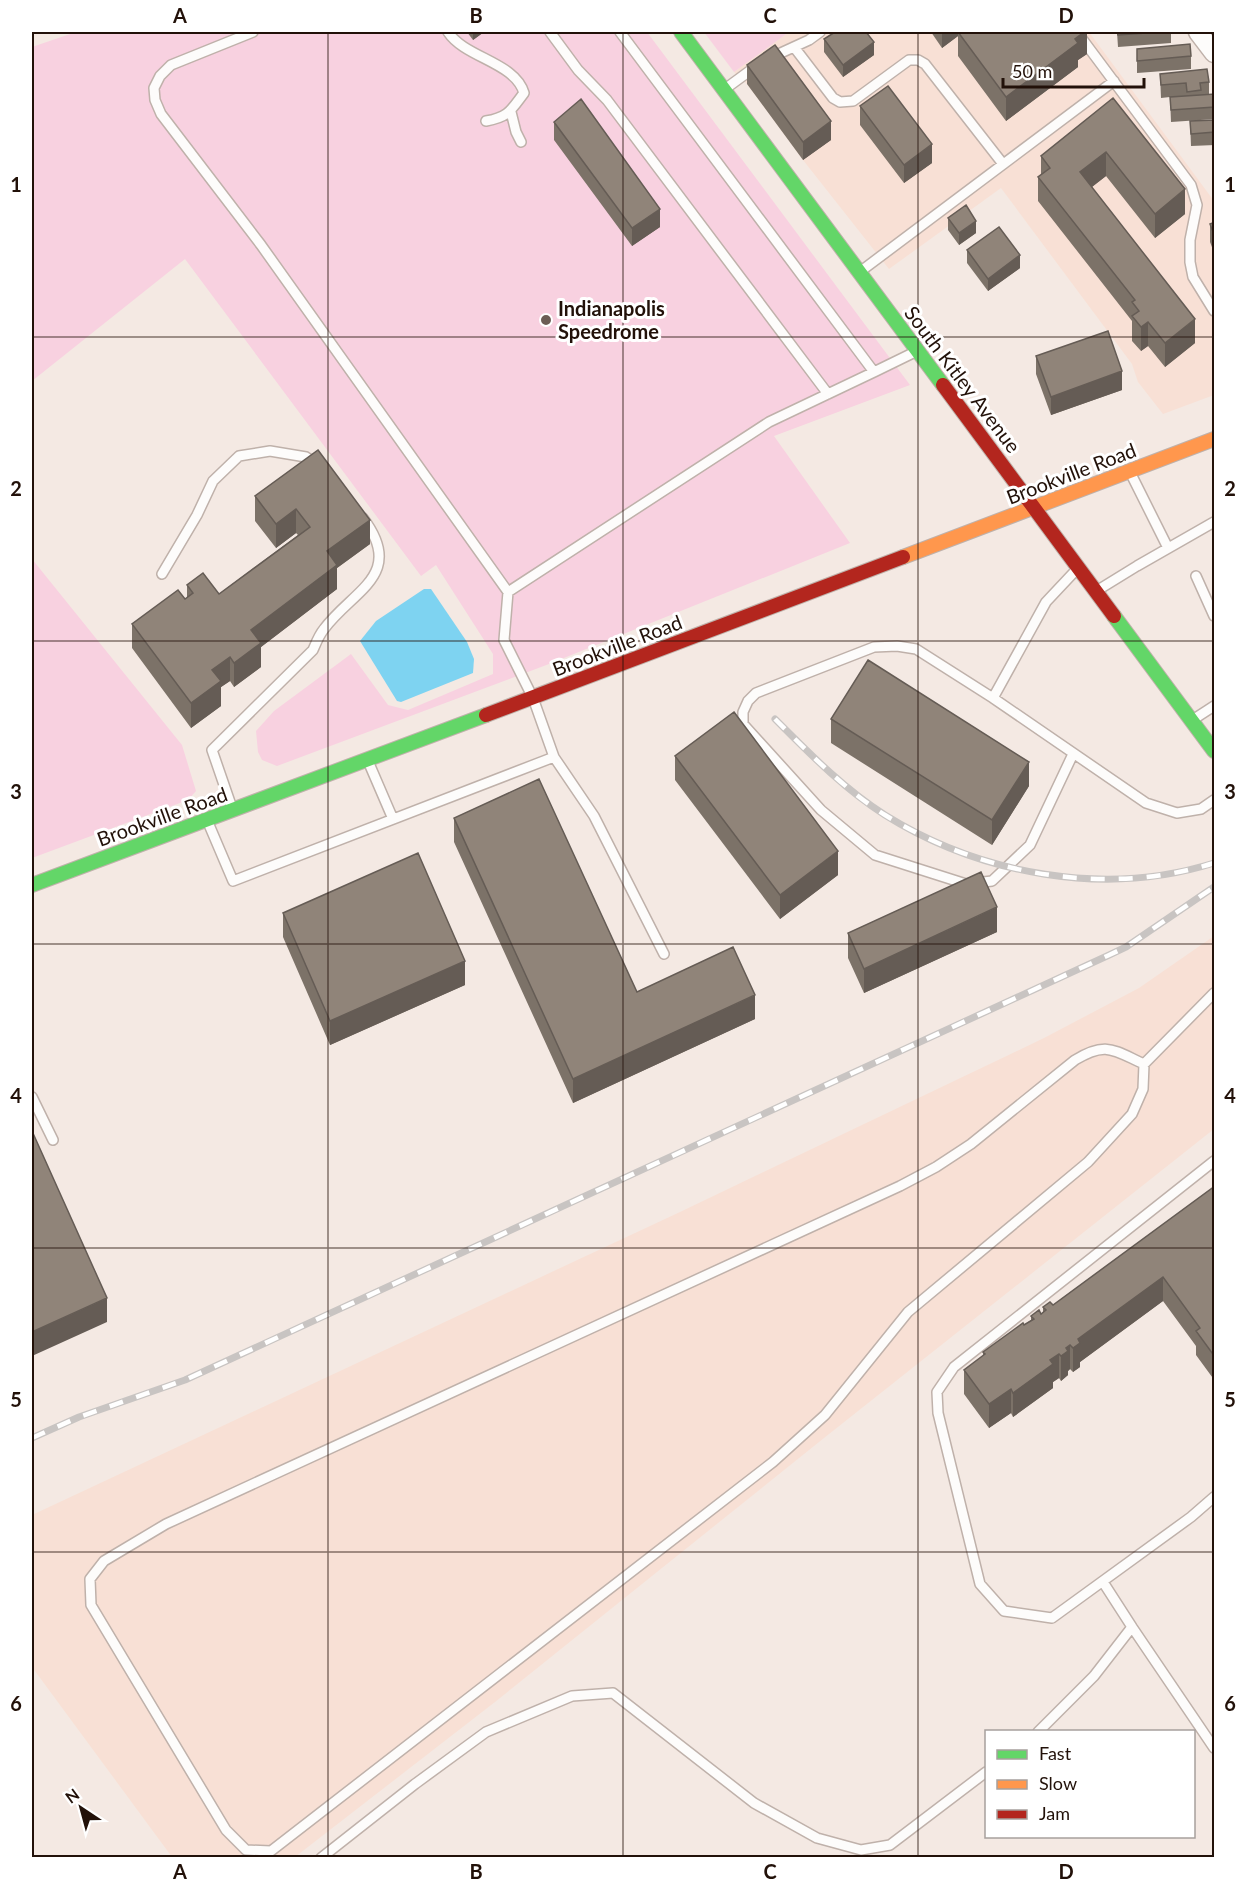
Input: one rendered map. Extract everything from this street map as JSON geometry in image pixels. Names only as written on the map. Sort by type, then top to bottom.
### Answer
[{"type":"main road","name":"South Kitley Avenue","points":[[681,32],[1215,751]]},
{"type":"main road","name":"Brookville Road","points":[[32,885],[1215,439]]},
{"type":"street","points":[[1198,32],[1215,53]]},
{"type":"lane","points":[[253,32],[171,65],[160,76],[154,88],[155,100],[161,114],[261,245],[508,592],[504,640],[533,698],[554,757],[594,816],[664,954]]},
{"type":"lane","points":[[448,32],[464,47],[512,74],[521,84],[524,93],[510,112],[497,119],[486,121]]},
{"type":"lane","points":[[550,32],[578,70],[607,100],[828,394]]},
{"type":"lane","points":[[621,32],[874,372]]},
{"type":"lane","points":[[724,90],[766,59],[794,48],[820,32]]},
{"type":"lane","points":[[1077,32],[1191,185],[1197,205],[1190,262],[1193,277],[1215,311]]},
{"type":"lane","points":[[794,48],[833,98],[840,102],[853,101],[909,60],[918,60],[925,64],[1003,164]]},
{"type":"lane","points":[[859,272],[1114,81]]},
{"type":"lane","points":[[510,112],[521,142]]},
{"type":"lane","points":[[508,592],[770,422],[918,350]]},
{"type":"lane","points":[[162,574],[197,515],[213,481],[240,456],[270,451],[279,452],[306,457],[327,471]]},
{"type":"lane","points":[[1129,471],[1168,548]]},
{"type":"lane","points":[[233,810],[212,750],[313,650],[324,629],[367,587],[377,568],[380,545],[355,507]]},
{"type":"lane","points":[[1096,591],[1215,522]]},
{"type":"lane","points":[[993,698],[1046,602],[1078,567]]},
{"type":"lane","points":[[1196,576],[1215,616]]},
{"type":"lane","points":[[1073,754],[1030,845],[992,881],[966,884],[875,855],[821,810],[743,724],[743,712],[748,701],[756,693],[874,647],[897,646],[916,649],[993,698],[1146,803],[1177,813],[1201,808],[1215,800]]},
{"type":"lane","points":[[1192,721],[1215,706]]},
{"type":"lane","points":[[207,820],[233,881],[554,757]]},
{"type":"lane","points":[[368,760],[393,819]]},
{"type":"lane","points":[[1144,1064],[1109,1048],[1090,1051],[1075,1060],[970,1144],[936,1167],[900,1186],[166,1524],[104,1561],[90,1579],[91,1605],[226,1830],[246,1850],[271,1851],[773,1462],[825,1415],[908,1312],[1088,1162],[1132,1114],[1143,1089],[1144,1064],[1215,993]]},
{"type":"lane","points":[[32,1097],[53,1140]]},
{"type":"lane","points":[[1215,1161],[954,1367],[937,1392],[938,1413],[980,1584],[1004,1611],[1053,1618],[1215,1497]]},
{"type":"lane","points":[[1104,1582],[1215,1748]]},
{"type":"lane","points":[[1039,1730],[1094,1676],[1132,1627]]},
{"type":"lane","points":[[321,1857],[486,1732],[572,1696],[613,1693],[754,1803],[817,1838],[864,1854],[890,1845],[985,1774]]},
{"type":"shaded area","name":"Indianapolis Speedrome","points":[[76,32],[647,32],[910,385],[774,436],[850,543],[549,664],[277,766],[262,760],[258,752],[256,731],[274,711],[351,654],[388,705],[408,710],[493,674],[493,654],[436,565],[421,576],[185,259],[32,381],[32,47]]},
{"type":"shaded area","points":[[704,32],[789,32],[734,72]]},
{"type":"shaded area","points":[[789,32],[1089,32],[1214,201],[1214,395],[1163,414],[1138,382],[1132,364],[1001,188],[889,269],[803,160],[747,84],[734,72]]},
{"type":"shaded area","points":[[32,559],[182,745],[196,791],[188,800],[32,858]]},
{"type":"shaded area","points":[[1214,936],[1214,1129],[495,1702],[295,1857],[172,1857],[32,1667],[32,1515],[680,1212],[1044,1038],[1139,988]]},
{"type":"water","points":[[424,589],[431,589],[467,642],[474,659],[473,673],[401,702],[397,701],[360,641],[376,621]]},
{"type":"building","points":[[835,32],[866,32],[874,42],[843,65],[824,39]]},
{"type":"building","points":[[958,32],[1084,32],[1075,39],[1078,43],[1006,97]]},
{"type":"building","points":[[1117,32],[1161,32],[1118,35]]},
{"type":"building","points":[[1190,44],[1191,56],[1137,61],[1137,49]]},
{"type":"building","points":[[775,45],[831,121],[803,142],[747,65]]},
{"type":"building","points":[[1207,69],[1209,82],[1200,83],[1201,90],[1187,92],[1186,83],[1161,85],[1160,74]]},
{"type":"building","points":[[888,86],[932,144],[904,165],[860,106]]},
{"type":"building","points":[[1215,94],[1215,107],[1171,110],[1170,97]]},
{"type":"building","points":[[1113,98],[1185,189],[1155,214],[1106,152],[1080,172],[1195,319],[1165,343],[1148,322],[1141,327],[1132,316],[1139,311],[1132,302],[1135,300],[1038,177],[1050,168],[1041,156]]},
{"type":"building","points":[[581,99],[660,209],[632,228],[554,122]]},
{"type":"building","points":[[1215,120],[1215,132],[1191,134],[1190,121]]},
{"type":"building","points":[[966,205],[976,221],[959,233],[948,218]]},
{"type":"building","points":[[1215,222],[1215,237],[1210,224]]},
{"type":"building","points":[[999,227],[1020,255],[988,279],[967,250]]},
{"type":"building","points":[[1108,331],[1122,371],[1051,397],[1036,356]]},
{"type":"building","points":[[318,450],[370,520],[327,551],[337,565],[251,630],[261,643],[234,663],[230,657],[212,670],[221,681],[191,703],[132,624],[178,590],[185,599],[193,593],[187,585],[203,573],[219,594],[310,527],[296,509],[276,524],[255,496]]},
{"type":"building","points":[[868,660],[1029,762],[992,820],[831,719]]},
{"type":"building","points":[[734,712],[838,851],[780,895],[675,756]]},
{"type":"building","points":[[539,779],[637,992],[733,947],[755,995],[573,1079],[454,818]]},
{"type":"building","points":[[418,853],[465,961],[330,1021],[283,913]]},
{"type":"building","points":[[981,872],[997,907],[864,969],[848,933]]},
{"type":"building","points":[[32,1131],[107,1298],[32,1332]]},
{"type":"building","points":[[1215,1186],[1215,1357],[1196,1331],[1200,1328],[1163,1277],[1078,1339],[1080,1343],[1073,1348],[1070,1345],[1066,1348],[1068,1351],[1050,1360],[1053,1364],[1013,1393],[1011,1389],[989,1404],[964,1370],[985,1354],[983,1352],[1023,1323],[1024,1325],[1034,1319],[1031,1316],[1039,1310],[1041,1314],[1046,1310],[1043,1307],[1050,1302],[1053,1305]]},
{"type":"railway","points":[[775,719],[827,770],[870,805],[922,836],[962,853],[1003,866],[1088,879],[1131,878],[1173,873],[1214,863]]},
{"type":"railway","points":[[32,1438],[79,1417],[185,1380],[1107,956],[1126,947],[1214,887]]},
{"type":"traffic: fast","points":[[681,32],[943,385]]},
{"type":"traffic: fast","points":[[1114,616],[1214,751]]},
{"type":"traffic: fast","points":[[32,885],[486,715]]},
{"type":"traffic: slow","points":[[903,557],[1214,439]]},
{"type":"traffic: jam","points":[[943,385],[1114,616]]},
{"type":"traffic: jam","points":[[486,715],[903,557]]},
{"type":"place","name":"Indianapolis Speedrome","points":[[546,320]]}]
